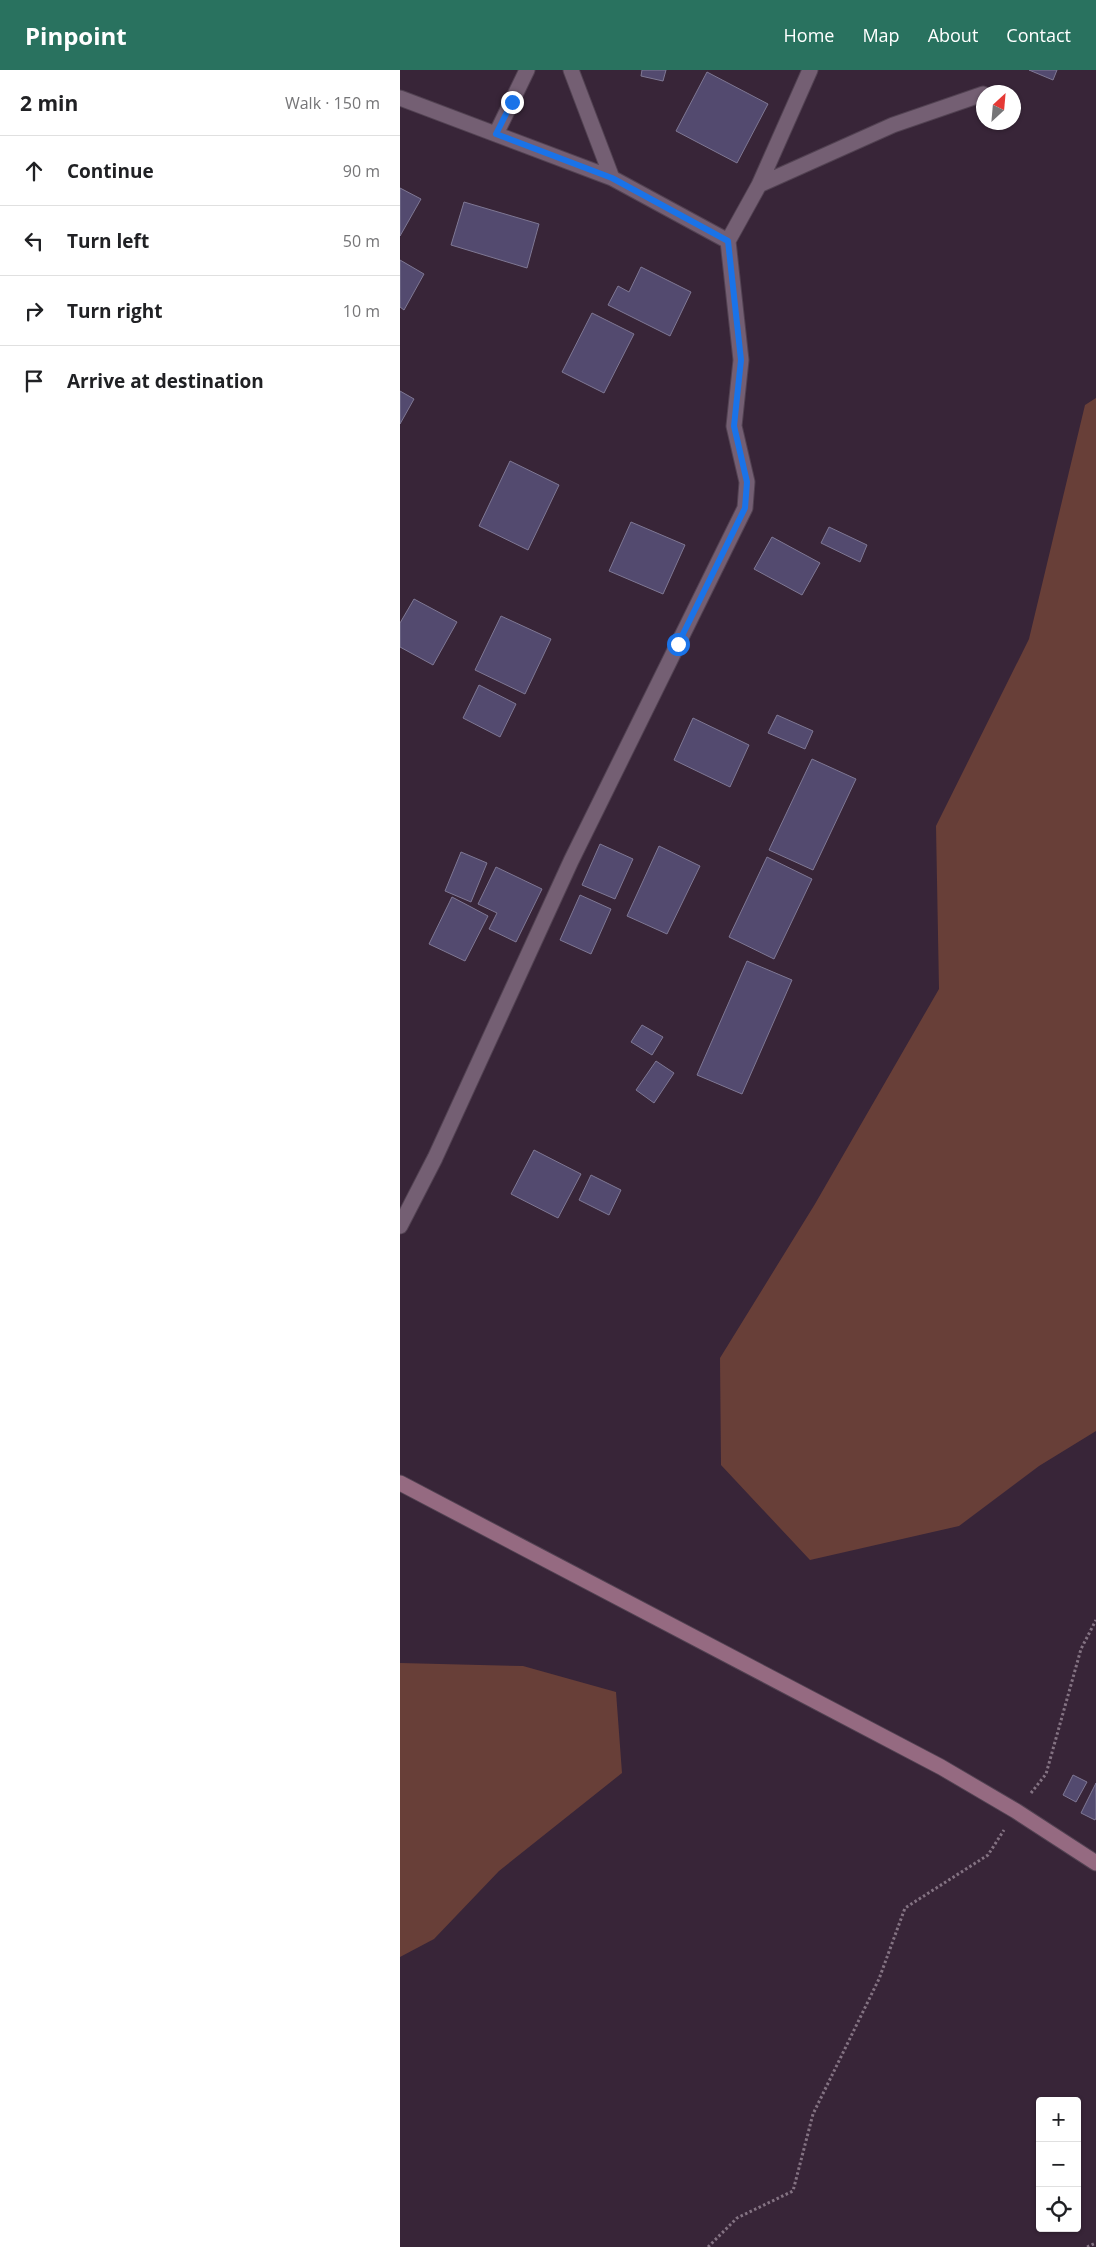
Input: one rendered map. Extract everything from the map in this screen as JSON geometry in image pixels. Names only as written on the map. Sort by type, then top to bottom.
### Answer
[{"type":"street","points":[[496,134],[527,70]]},
{"type":"street","points":[[571,70],[612,178]]},
{"type":"street","points":[[400,1226],[435,1158],[571,861],[745,508],[747,482],[734,426],[741,360],[728,241],[759,185],[810,70]]},
{"type":"street","points":[[759,185],[894,125],[976,96]]},
{"type":"street","points":[[400,98],[612,178],[728,241]]},
{"type":"street","points":[[400,1483],[941,1767],[1016,1811],[1096,1863]]},
{"type":"path","points":[[708,2247],[737,2218],[793,2191],[813,2114],[880,1979],[905,1908],[988,1856],[1016,1811],[1046,1774],[1081,1649],[1096,1620]]},
{"type":"path","points":[[1087,2247],[1096,2243]]},
{"type":"shaded area","points":[[1096,398],[1096,1431],[1039,1466],[959,1526],[810,1560],[721,1465],[720,1358],[815,1204],[939,989],[936,826],[1029,639],[1085,405]]},
{"type":"shaded area","points":[[400,1663],[523,1666],[616,1692],[622,1773],[499,1871],[434,1939],[400,1957]]},
{"type":"building","points":[[642,70],[666,70],[663,81],[641,76]]},
{"type":"building","points":[[1029,70],[1057,70],[1053,80]]},
{"type":"building","points":[[707,72],[768,104],[737,163],[676,131]]},
{"type":"building","points":[[400,188],[421,199],[400,236]]},
{"type":"building","points":[[464,202],[539,224],[527,268],[451,245]]},
{"type":"building","points":[[400,260],[424,274],[404,310],[400,307]]},
{"type":"building","points":[[641,267],[691,292],[670,336],[608,305],[618,286],[629,292]]},
{"type":"building","points":[[592,313],[634,334],[604,393],[562,372]]},
{"type":"building","points":[[400,391],[414,399],[400,424]]},
{"type":"building","points":[[510,461],[559,485],[528,550],[479,526]]},
{"type":"building","points":[[631,522],[685,545],[663,594],[609,571]]},
{"type":"building","points":[[829,527],[867,545],[860,562],[821,543]]},
{"type":"building","points":[[772,537],[820,563],[802,595],[754,569]]},
{"type":"building","points":[[414,599],[457,622],[433,665],[400,647],[400,623]]},
{"type":"building","points":[[501,616],[551,639],[525,694],[475,670]]},
{"type":"building","points":[[479,685],[516,704],[500,737],[463,718]]},
{"type":"building","points":[[777,715],[813,731],[805,749],[768,733]]},
{"type":"building","points":[[693,718],[749,745],[730,787],[674,760]]},
{"type":"building","points":[[812,759],[856,779],[813,870],[769,850]]},
{"type":"building","points":[[600,844],[633,859],[615,899],[582,885]]},
{"type":"building","points":[[659,846],[700,866],[667,934],[627,916]]},
{"type":"building","points":[[461,852],[487,863],[471,902],[445,891]]},
{"type":"building","points":[[767,857],[812,879],[774,959],[729,937]]},
{"type":"building","points":[[496,867],[542,889],[516,942],[489,929],[497,913],[478,904]]},
{"type":"building","points":[[580,895],[611,909],[591,954],[560,940]]},
{"type":"building","points":[[452,897],[488,916],[465,961],[429,944]]},
{"type":"building","points":[[747,961],[792,980],[742,1094],[697,1075]]},
{"type":"building","points":[[642,1025],[663,1037],[652,1055],[631,1042]]},
{"type":"building","points":[[656,1061],[674,1073],[654,1103],[636,1090]]},
{"type":"building","points":[[534,1150],[581,1174],[558,1218],[511,1194]]},
{"type":"building","points":[[591,1175],[621,1190],[609,1215],[579,1200]]},
{"type":"building","points":[[1073,1775],[1087,1782],[1076,1802],[1063,1795]]},
{"type":"building","points":[[1096,1783],[1096,1818],[1095,1820],[1081,1813]]},
{"type":"route","points":[[512,102],[496,134],[612,178],[728,241],[741,360],[734,426],[747,482],[745,508],[678,644]]}]
